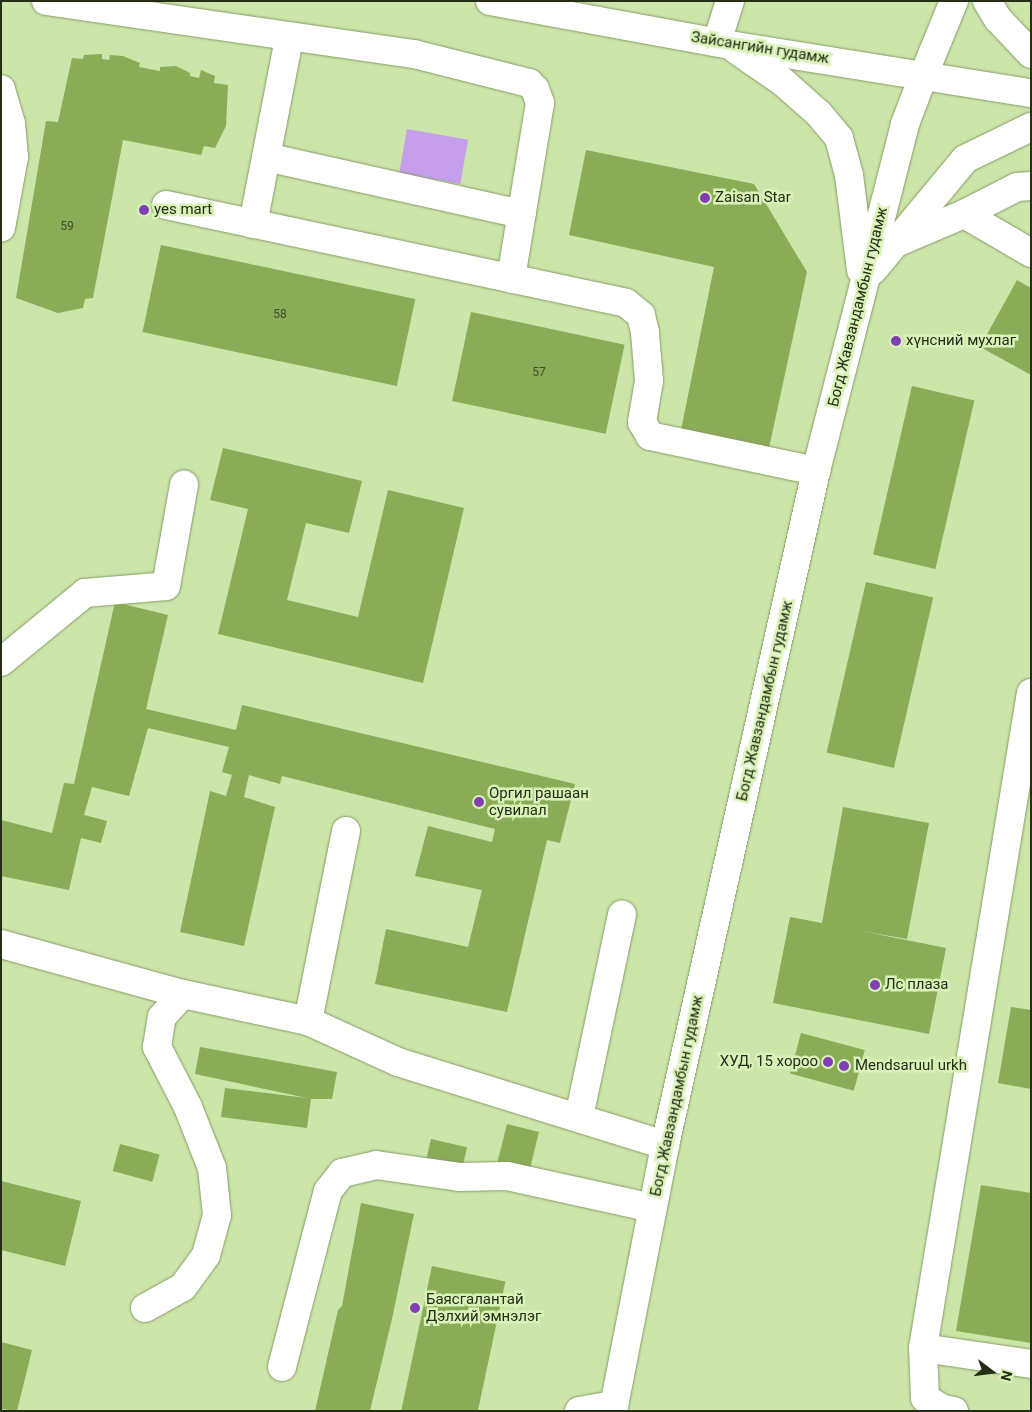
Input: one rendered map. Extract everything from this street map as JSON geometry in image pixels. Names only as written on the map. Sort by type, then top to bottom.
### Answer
[{"type":"main road","points":[[46,1],[46,4],[164,11],[289,38],[414,54],[529,83],[535,89],[540,103],[511,279]]},
{"type":"main road","name":"Зайсангийн гудамж","points":[[490,1],[724,44],[924,74],[1031,93]]},
{"type":"main road","points":[[730,1],[724,44],[783,82],[819,114],[839,138],[849,175],[863,284]]},
{"type":"main road","name":"Богд Жавзандамбын гудамж","points":[[613,1408],[665,1145],[816,471],[905,124],[954,1]]},
{"type":"main road","points":[[987,1],[998,19],[1031,54]]},
{"type":"main road","points":[[253,224],[289,38]]},
{"type":"main road","points":[[1,89],[12,124],[14,157],[2,217]]},
{"type":"main road","points":[[863,284],[891,245],[965,159],[1031,126]]},
{"type":"main road","points":[[266,157],[522,214]]},
{"type":"main road","points":[[891,245],[964,214],[1017,187],[1031,186]]},
{"type":"main road","points":[[166,205],[626,303],[641,315],[649,381],[642,422],[650,436],[816,471]]},
{"type":"main road","points":[[964,214],[1031,253]]},
{"type":"main road","points":[[1,662],[85,593],[166,586],[184,485]]},
{"type":"main road","points":[[954,1411],[943,1409],[925,1398],[923,1348],[1031,693]]},
{"type":"main road","points":[[308,1021],[346,831]]},
{"type":"main road","points":[[579,1117],[622,915]]},
{"type":"main road","points":[[1,944],[183,994],[308,1021],[398,1062],[665,1145]]},
{"type":"main road","points":[[145,1308],[183,1287],[206,1256],[217,1215],[212,1168],[188,1106],[157,1047],[162,1017],[183,994]]},
{"type":"main road","points":[[282,1367],[328,1191],[342,1173],[376,1165],[459,1177],[506,1176],[652,1208]]},
{"type":"main road","points":[[923,1348],[1031,1364]]},
{"type":"main road","points":[[579,1411],[613,1408]]},
{"type":"shaded area","points":[[407,129],[468,140],[460,184],[399,173]]},
{"type":"building","points":[[102,54],[102,59],[109,60],[110,55],[123,56],[140,63],[139,67],[160,71],[160,67],[176,66],[190,73],[190,76],[199,78],[201,70],[215,76],[214,83],[228,85],[226,126],[215,148],[204,146],[201,155],[123,140],[93,298],[85,299],[83,308],[58,313],[16,298],[46,121],[58,122],[72,58],[83,59],[84,55]]},
{"type":"building","points":[[586,150],[754,184],[807,272],[766,462],[679,440],[714,267],[569,235]]},
{"type":"building","points":[[161,245],[415,299],[397,386],[142,332]]},
{"type":"building","points":[[1017,280],[1031,288],[1031,375],[980,347]]},
{"type":"building","points":[[471,312],[625,345],[606,434],[452,401]]},
{"type":"building","points":[[912,386],[974,400],[935,569],[873,555]]},
{"type":"building","points":[[223,448],[362,481],[349,533],[306,523],[287,600],[358,617],[388,490],[464,508],[423,683],[218,634],[248,509],[210,500]]},
{"type":"building","points":[[866,582],[933,598],[894,768],[827,753]]},
{"type":"building","name":"Оргил рашаан сувилал","points":[[115,602],[168,615],[146,709],[236,730],[242,705],[575,784],[560,843],[547,840],[507,1012],[375,984],[386,929],[468,947],[482,890],[415,876],[428,826],[492,842],[495,829],[282,776],[280,784],[249,775],[244,797],[275,807],[244,946],[180,932],[210,791],[226,796],[232,775],[222,772],[229,747],[148,728],[129,796],[92,787],[84,815],[107,821],[101,843],[81,838],[69,890],[1,876],[1,820],[52,833],[64,783],[74,784]]},
{"type":"building","points":[[843,807],[929,823],[907,939],[861,931],[946,948],[929,1034],[773,1003],[790,917],[822,923]]},
{"type":"building","points":[[1011,1007],[1031,1010],[1031,1089],[998,1083]]},
{"type":"building","name":"ХУД, 15 хороо","points":[[801,1033],[865,1050],[854,1091],[790,1074]]},
{"type":"building","points":[[200,1047],[337,1072],[332,1099],[311,1099],[307,1128],[221,1117],[225,1088],[307,1098],[195,1074]]},
{"type":"building","points":[[507,1124],[539,1132],[528,1175],[496,1167]]},
{"type":"building","points":[[431,1139],[467,1147],[461,1174],[425,1165]]},
{"type":"building","points":[[120,1144],[160,1155],[152,1182],[113,1171]]},
{"type":"building","points":[[1,1181],[81,1201],[65,1266],[1,1250]]},
{"type":"building","points":[[981,1185],[1031,1193],[1031,1343],[956,1331]]},
{"type":"building","name":"Баясгалантай Дэлхий эмнэлэг","points":[[361,1203],[414,1214],[392,1319],[370,1411],[315,1411],[338,1310],[342,1306]]},
{"type":"building","points":[[432,1266],[505,1282],[478,1411],[401,1411]]},
{"type":"building","points":[[1,1342],[32,1350],[17,1411],[1,1409]]},
{"type":"place","name":"Zaisan Star","points":[[705,198]]},
{"type":"place","name":"yes mart","points":[[144,210]]},
{"type":"place","name":"хүнсний мухлаг","points":[[896,341]]},
{"type":"place","name":"Оргил рашаан сувилал","points":[[479,802]]},
{"type":"place","name":"Лс плаза","points":[[875,985]]},
{"type":"place","name":"ХУД, 15 хороо","points":[[828,1062]]},
{"type":"place","name":"Mendsaruul urkh","points":[[844,1066]]},
{"type":"place","name":"Баясгалантай Дэлхий эмнэлэг","points":[[415,1308]]}]
